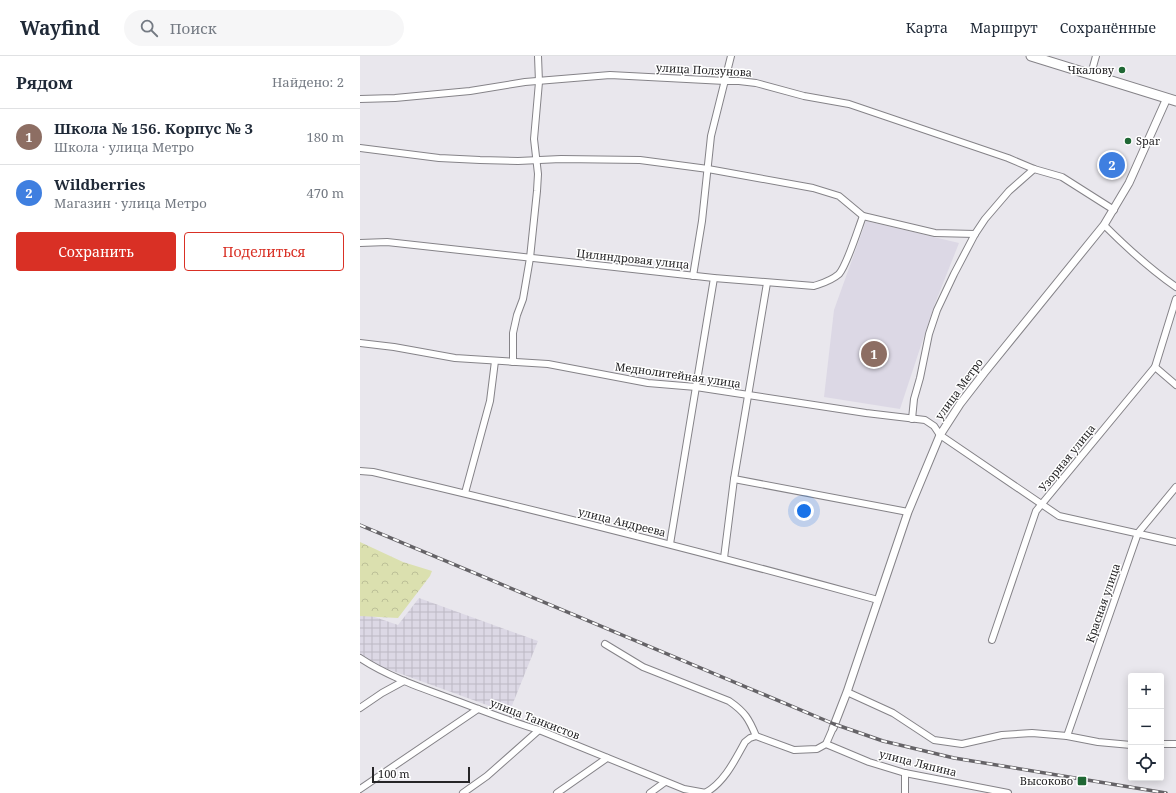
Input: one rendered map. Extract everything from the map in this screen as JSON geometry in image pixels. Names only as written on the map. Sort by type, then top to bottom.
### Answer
[{"type":"main road","points":[[1031,56],[1172,99]]},
{"type":"street","points":[[513,362],[513,333],[517,314],[523,299],[530,258],[538,186],[537,160],[534,139],[539,82],[538,56]]},
{"type":"street","points":[[693,276],[702,221],[711,136],[731,56]]},
{"type":"street","points":[[1091,74],[1096,56]]},
{"type":"street","name":"улица Ползунова","points":[[360,99],[395,98],[470,91],[525,82],[610,75],[756,83],[804,96],[849,104],[1008,158],[1034,169],[1062,177],[1114,210]]},
{"type":"street","name":"улица Метро","points":[[833,728],[847,692],[908,512],[940,435],[960,404],[984,372],[1104,225],[1129,183],[1172,99]]},
{"type":"street","points":[[360,148],[460,159],[518,161],[561,159],[640,160],[708,169],[813,188],[839,196],[863,216],[935,233],[975,234]]},
{"type":"street","points":[[912,419],[914,399],[931,328],[937,310],[975,234],[985,219],[1008,191],[1034,169]]},
{"type":"street","name":"Цилиндровая улица","points":[[360,243],[387,242],[693,276],[814,286],[828,282],[840,273],[850,252],[863,216]]},
{"type":"street","points":[[1104,225],[1125,246],[1163,279],[1176,287]]},
{"type":"street","points":[[670,544],[714,278]]},
{"type":"street","points":[[724,558],[734,479],[767,283]]},
{"type":"street","name":"Узорная улица","points":[[992,640],[1036,511],[1155,367],[1176,299]]},
{"type":"street","name":"Меднолитейная улица","points":[[360,343],[394,347],[455,358],[548,364],[648,383],[696,387],[925,420],[934,426],[940,435],[1059,516],[1176,542]]},
{"type":"street","points":[[465,493],[490,401],[495,361]]},
{"type":"street","points":[[1155,367],[1176,385]]},
{"type":"street","name":"улица Андреева","points":[[360,471],[372,472],[465,493],[670,544],[878,600]]},
{"type":"street","points":[[734,479],[908,512]]},
{"type":"street","name":"Красная улица","points":[[1067,736],[1138,533],[1176,487]]},
{"type":"street","points":[[605,644],[643,668],[729,702],[740,708],[746,716],[756,736]]},
{"type":"street","name":"улица Танкистов","points":[[360,658],[370,665],[404,681],[539,730],[665,782],[684,789],[705,793]]},
{"type":"street","points":[[360,708],[382,693],[404,681]]},
{"type":"street","points":[[847,692],[893,713],[934,740],[962,744],[1002,735],[1032,733],[1067,736],[1098,742],[1128,745]]},
{"type":"street","points":[[360,789],[478,709]]},
{"type":"street","points":[[705,793],[713,789],[720,782],[745,742],[750,738],[756,736],[794,750],[817,749],[826,744],[833,728]]},
{"type":"street","points":[[464,793],[487,776],[539,730]]},
{"type":"street","name":"улица Ляпина","points":[[826,744],[869,762],[905,773],[1008,793]]},
{"type":"street","points":[[1164,744],[1176,744]]},
{"type":"street","points":[[557,793],[607,758]]},
{"type":"street","points":[[905,773],[905,793]]},
{"type":"street","points":[[650,793],[665,782]]},
{"type":"shaded area","points":[[866,221],[959,243],[934,306],[900,409],[824,397],[834,310]]},
{"type":"shaded area","points":[[419,598],[538,641],[509,713],[371,663],[360,654],[360,615],[363,613],[398,625]]},
{"type":"green space","points":[[360,542],[403,562],[432,571],[430,576],[398,618],[360,616]]},
{"type":"railway","points":[[360,525],[834,724],[883,741],[954,758],[1166,793]]},
{"type":"place","name":"Чкалову","points":[[1122,70]]},
{"type":"place","name":"Spar","points":[[1128,141]]},
{"type":"place","name":"Wildberries","points":[[1112,165]]},
{"type":"place","name":"Школа № 156. Корпус № 3","points":[[874,354]]},
{"type":"place","name":"Высоково","points":[[1082,781]]}]
